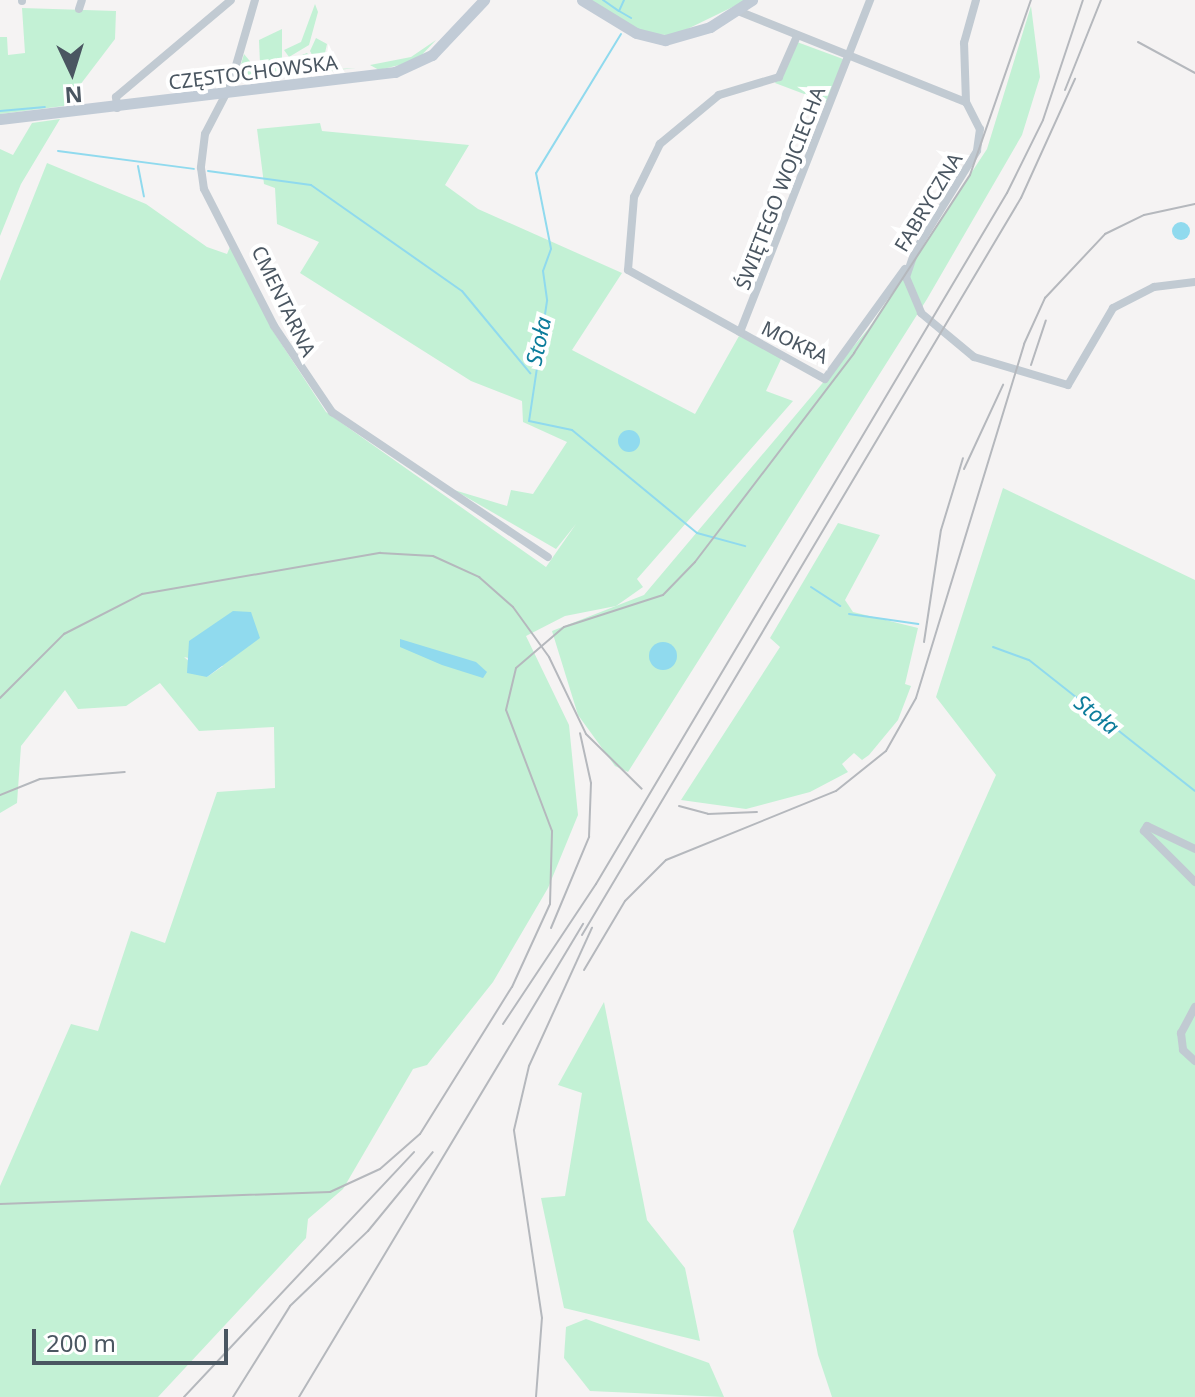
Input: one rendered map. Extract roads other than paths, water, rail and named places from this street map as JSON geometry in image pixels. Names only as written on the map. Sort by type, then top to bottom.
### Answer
[{"type":"street","points":[[117,108],[116,97],[231,0]]},
{"type":"street","name":"CMENTARNA","points":[[255,0],[228,93],[202,145],[204,189],[313,391],[375,443],[548,557]]},
{"type":"street","points":[[582,0],[636,33],[665,40],[738,11],[752,0]]},
{"type":"street","name":"ŚWIĘTEGO WOJCIECHA","points":[[740,332],[870,0]]},
{"type":"street","name":"FABRYCZNA","points":[[976,0],[964,43],[966,102],[980,129],[977,151],[908,265],[916,306],[974,357],[1066,385],[1113,308],[1154,287],[1195,282]]},
{"type":"street","name":"CZĘSTOCHOWSKA","points":[[0,119],[117,108],[407,68],[445,44],[481,1]]},
{"type":"street","points":[[738,11],[966,102]]},
{"type":"street","name":"MOKRA","points":[[797,36],[779,77],[703,104],[660,144],[632,207],[628,270],[825,379],[908,265]]},
{"type":"street","points":[[1195,849],[1147,826],[1144,831],[1195,882]]},
{"type":"street","points":[[1195,1007],[1181,1033],[1195,1061]]},
{"type":"water","points":[[1181,222],[1190,231],[1181,240],[1172,231]]},
{"type":"water","points":[[629,430],[640,441],[629,452],[618,441]]},
{"type":"water","points":[[233,611],[251,612],[260,638],[207,677],[187,673],[189,641]]},
{"type":"water","points":[[400,639],[476,662],[487,672],[483,678],[442,665],[400,647]]},
{"type":"water","points":[[663,642],[673,646],[677,656],[673,666],[663,670],[653,666],[649,656],[653,646]]},
{"type":"waterway","points":[[603,0],[619,11]]},
{"type":"waterway","name":"Stoła","points":[[624,0],[619,11],[631,18]]},
{"type":"waterway","name":"Stoła","points":[[621,34],[536,173],[551,249],[543,271],[547,301],[529,421],[572,430],[697,533],[745,546]]},
{"type":"waterway","points":[[0,111],[45,107]]},
{"type":"waterway","points":[[58,151],[194,169]]},
{"type":"waterway","points":[[138,166],[144,196]]},
{"type":"waterway","points":[[208,171],[311,185],[462,291],[530,373]]},
{"type":"waterway","name":"Stoła","points":[[811,587],[840,606]]},
{"type":"waterway","name":"Stoła","points":[[849,614],[918,624]]},
{"type":"waterway","name":"Stoła","points":[[993,647],[1029,660],[1195,791]]},
{"type":"railway","points":[[0,1204],[330,1192],[380,1169],[420,1134],[512,987],[550,904],[552,831],[506,710],[516,668],[564,627],[663,595],[695,562],[854,353],[970,175],[1031,0]]},
{"type":"railway","points":[[503,1024],[596,884],[1007,193],[1043,120],[1083,0]]},
{"type":"railway","points":[[1065,90],[1101,0]]},
{"type":"railway","points":[[1138,42],[1195,73]]},
{"type":"railway","points":[[582,935],[1021,198],[1075,79]]},
{"type":"railway","points":[[584,970],[625,901],[666,860],[836,791],[886,751],[916,698],[1024,344],[1045,298],[1105,234],[1144,215],[1195,204]]},
{"type":"railway","points":[[1031,365],[1046,320]]},
{"type":"railway","points":[[964,469],[1003,385]]},
{"type":"railway","points":[[924,642],[941,530],[963,458]]},
{"type":"railway","points":[[0,698],[64,634],[142,594],[380,553],[433,556],[479,577],[513,607],[549,657],[586,734],[642,789]]},
{"type":"railway","points":[[551,928],[589,837],[591,783],[580,733]]},
{"type":"railway","points":[[0,795],[40,779],[125,772]]},
{"type":"railway","points":[[679,806],[708,814],[757,812]]},
{"type":"railway","points":[[299,1397],[583,924]]},
{"type":"railway","points":[[536,1397],[542,1318],[514,1130],[529,1066],[592,928]]},
{"type":"railway","points":[[184,1397],[414,1152]]},
{"type":"railway","points":[[233,1397],[290,1306],[368,1231],[433,1152]]}]
